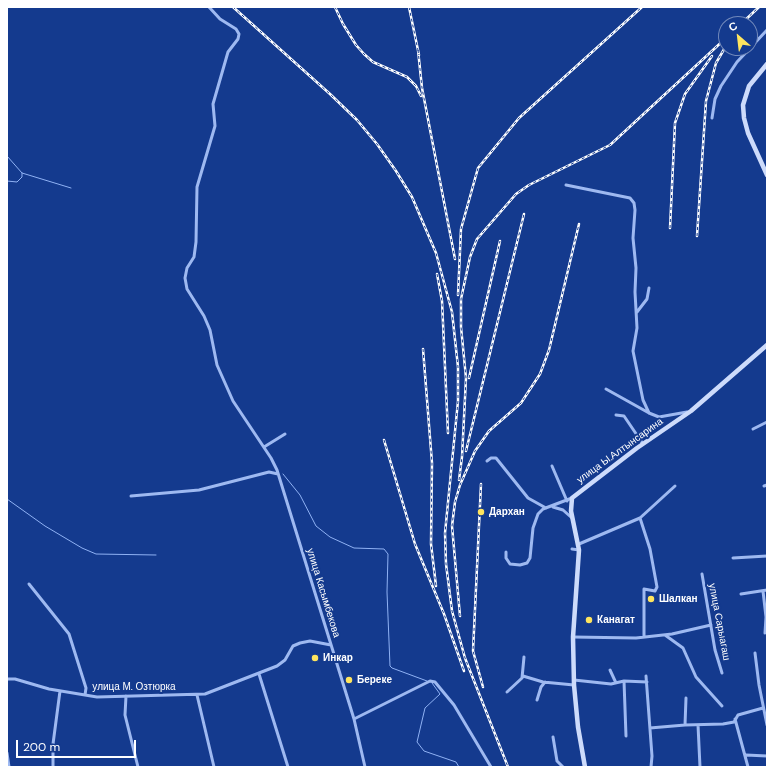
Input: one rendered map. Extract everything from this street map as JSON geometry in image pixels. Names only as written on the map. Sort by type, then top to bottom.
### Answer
[{"type":"street","name":"улица Касымбекова","points":[[208,7],[220,19],[236,29],[239,34],[238,39],[228,52],[213,104],[215,126],[197,187],[196,242],[194,257],[187,268],[185,278],[187,289],[204,316],[210,330],[217,365],[223,381],[233,401],[264,447],[277,470],[354,718],[365,767]]},
{"type":"street","points":[[712,118],[716,99],[721,86],[737,62],[767,30]]},
{"type":"street","points":[[767,64],[749,86],[744,100],[744,118],[748,133],[767,175]]},
{"type":"street","points":[[566,185],[630,198],[634,203],[637,328],[633,351],[643,400],[649,414]]},
{"type":"street","points":[[637,312],[647,299],[649,288]]},
{"type":"street","name":"улица Ы.Алтынсарина","points":[[572,498],[643,444],[691,411],[767,345]]},
{"type":"street","points":[[606,389],[649,414],[659,417],[668,417],[691,411]]},
{"type":"street","points":[[616,415],[624,416],[643,444]]},
{"type":"street","points":[[753,429],[767,422]]},
{"type":"street","points":[[264,447],[285,434]]},
{"type":"street","points":[[487,461],[491,458],[496,458],[528,498],[546,508]]},
{"type":"street","points":[[552,466],[567,501]]},
{"type":"street","points":[[131,496],[199,490],[268,472],[278,474]]},
{"type":"street","points":[[579,544],[640,518],[675,486]]},
{"type":"street","points":[[506,552],[506,558],[510,564],[520,565],[527,563],[532,548],[536,518],[540,512],[546,508],[572,498]]},
{"type":"street","points":[[572,498],[571,508],[579,544],[573,636],[574,683],[578,727],[585,767]]},
{"type":"street","points":[[551,507],[563,510],[573,519]]},
{"type":"street","points":[[640,518],[650,549],[657,587],[655,591],[644,589],[644,636]]},
{"type":"street","points":[[572,549],[579,550]]},
{"type":"street","points":[[733,558],[767,556]]},
{"type":"street","name":"улица Сарыагаш","points":[[702,574],[715,650],[722,673]]},
{"type":"street","points":[[29,584],[69,634],[86,688],[85,695]]},
{"type":"street","points":[[741,594],[767,590]]},
{"type":"street","points":[[763,591],[766,617],[765,633]]},
{"type":"street","points":[[573,636],[636,638],[665,635],[711,625]]},
{"type":"street","points":[[665,635],[684,648],[696,677],[722,706]]},
{"type":"street","name":"улица М. Озтюрка","points":[[7,679],[15,679],[60,691],[98,697],[197,695],[214,692],[278,666],[285,660],[293,646],[300,643],[310,641],[331,645]]},
{"type":"street","points":[[755,653],[767,725]]},
{"type":"street","points":[[507,692],[522,676],[524,657]]},
{"type":"street","points":[[610,670],[616,683]]},
{"type":"street","points":[[258,674],[288,767]]},
{"type":"street","points":[[522,676],[546,682],[647,682]]},
{"type":"street","points":[[646,676],[651,767]]},
{"type":"street","points":[[354,718],[430,681],[435,682],[454,705],[491,767]]},
{"type":"street","points":[[624,681],[626,736]]},
{"type":"street","points":[[537,700],[541,687],[546,682]]},
{"type":"street","points":[[53,767],[53,744],[60,691]]},
{"type":"street","points":[[197,695],[214,767]]},
{"type":"street","points":[[126,696],[125,714],[138,767]]},
{"type":"street","points":[[685,725],[686,698]]},
{"type":"street","points":[[650,728],[723,724],[734,722],[738,715],[763,708]]},
{"type":"street","points":[[735,719],[741,745],[746,755],[748,767]]},
{"type":"street","points":[[698,725],[700,767]]},
{"type":"street","points":[[553,737],[557,761],[563,767]]},
{"type":"street","points":[[7,753],[9,767]]},
{"type":"street","points":[[746,755],[767,756]]},
{"type":"waterway","points":[[7,156],[22,173],[71,188]]},
{"type":"waterway","points":[[7,181],[17,182],[22,177],[22,173]]},
{"type":"waterway","points":[[283,474],[300,495],[316,526],[330,537],[354,548],[384,549],[388,554],[387,592],[390,666],[427,681]]},
{"type":"waterway","points":[[7,499],[45,526],[82,548],[96,554],[156,555]]},
{"type":"waterway","points":[[432,683],[440,694],[425,708],[417,742],[424,751],[456,762],[459,767]]},
{"type":"railway","points":[[233,7],[330,94],[357,120],[377,144],[412,197],[436,253],[452,312],[458,367],[458,401],[445,533],[446,564],[452,611],[465,658],[508,767]]},
{"type":"railway","points":[[335,7],[343,24],[356,45],[364,54],[373,62],[407,77],[416,86],[421,96]]},
{"type":"railway","points":[[409,7],[419,55]]},
{"type":"railway","points":[[458,295],[461,229],[478,168],[519,118],[642,7]]},
{"type":"railway","points":[[749,16],[759,7]]},
{"type":"railway","points":[[459,480],[462,457],[466,378],[461,327],[461,299],[470,257],[477,239],[516,194],[529,185],[610,145],[718,45]]},
{"type":"railway","points":[[418,50],[422,88],[455,259]]},
{"type":"railway","points":[[670,228],[675,123],[685,94],[712,56]]},
{"type":"railway","points":[[697,236],[706,101],[716,63],[720,56]]},
{"type":"railway","points":[[466,451],[524,214]]},
{"type":"railway","points":[[460,616],[452,526],[455,502],[460,485],[475,451],[489,431],[521,403],[540,374],[549,350],[579,224]]},
{"type":"railway","points":[[469,378],[500,241]]},
{"type":"railway","points":[[437,274],[442,301],[448,433]]},
{"type":"railway","points":[[423,349],[432,463],[431,544],[436,586]]},
{"type":"railway","points":[[384,440],[415,544],[444,614],[464,671]]},
{"type":"railway","points":[[481,484],[473,651],[483,687]]},
{"type":"place","name":"Дархан","points":[[481,512]]},
{"type":"place","name":"Шалкан","points":[[651,599]]},
{"type":"place","name":"Канагат","points":[[589,620]]},
{"type":"place","name":"Инкар","points":[[315,658]]},
{"type":"place","name":"Береке","points":[[349,680]]}]
